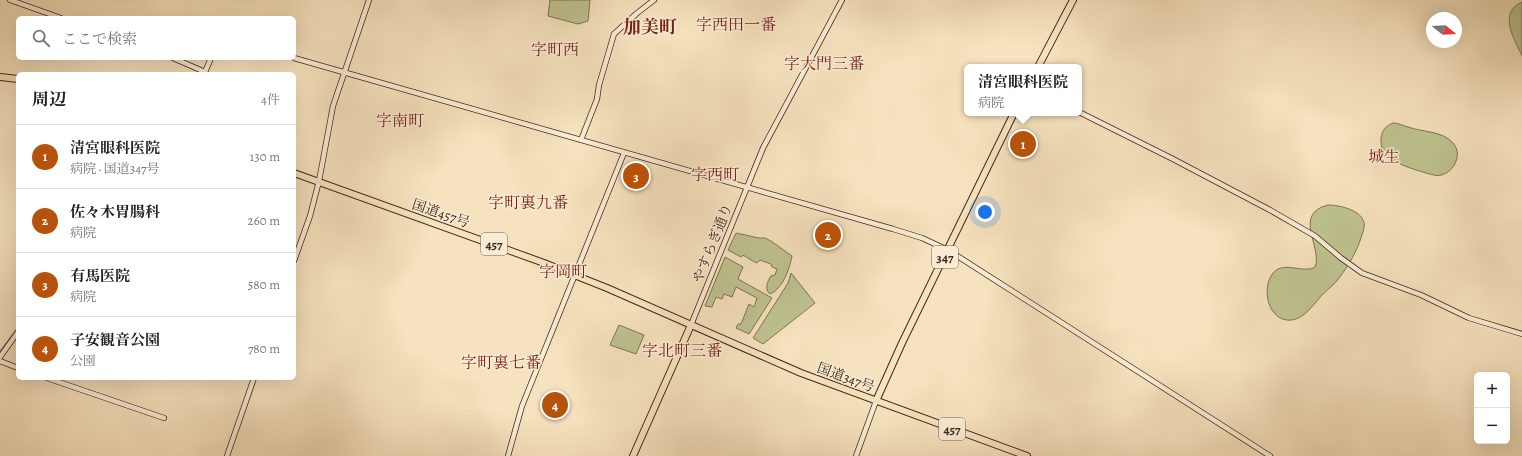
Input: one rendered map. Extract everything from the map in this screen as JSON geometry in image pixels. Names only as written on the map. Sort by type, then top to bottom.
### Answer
[{"type":"highway","points":[[1040,64],[1074,0]]},
{"type":"highway","points":[[0,77],[16,79]]},
{"type":"highway","name":"国道347号","points":[[691,325],[800,373],[876,402],[899,350],[1013,116]]},
{"type":"highway","name":"国道457号","points":[[296,174],[515,252],[691,325]]},
{"type":"highway","points":[[633,456],[691,325]]},
{"type":"highway","name":"457","points":[[876,402],[1027,456]]},
{"type":"street","points":[[10,0],[55,16]]},
{"type":"street","points":[[296,255],[310,216],[319,181],[330,118],[369,0]]},
{"type":"street","points":[[581,140],[597,99],[614,34],[654,0]]},
{"type":"street","name":"やすらぎ通り","points":[[691,325],[763,148],[842,0]]},
{"type":"street","points":[[296,59],[922,238],[948,250],[1270,456]]},
{"type":"street","points":[[178,60],[205,72],[210,60]]},
{"type":"street","points":[[1082,113],[1173,158],[1270,210],[1315,236],[1341,258],[1362,273],[1421,295],[1469,318],[1522,334]]},
{"type":"street","points":[[508,456],[522,406],[624,153]]},
{"type":"street","points":[[0,357],[16,335]]},
{"type":"street","points":[[0,362],[16,367]]},
{"type":"street","points":[[53,380],[164,418]]},
{"type":"street","points":[[226,456],[253,380]]},
{"type":"street","points":[[856,456],[876,402]]},
{"type":"green space","points":[[550,0],[590,0],[588,21],[578,24],[548,16]]},
{"type":"green space","points":[[1522,2],[1522,56],[1512,35],[1509,20],[1510,13]]},
{"type":"green space","points":[[1393,123],[1438,134],[1449,139],[1456,148],[1457,154],[1454,165],[1445,174],[1434,175],[1421,172],[1398,163],[1386,155],[1381,146],[1382,133]]},
{"type":"green space","points":[[1328,205],[1344,207],[1355,212],[1362,218],[1364,229],[1360,241],[1343,273],[1309,310],[1297,319],[1284,319],[1277,316],[1269,303],[1267,295],[1270,278],[1278,269],[1289,267],[1310,269],[1315,267],[1316,259],[1310,224],[1312,216],[1317,209]]},
{"type":"green space","points":[[736,233],[765,238],[792,256],[783,282],[776,291],[771,294],[769,293],[767,291],[767,283],[771,276],[775,275],[777,269],[772,267],[771,264],[760,260],[757,263],[743,255],[741,257],[728,250]]},
{"type":"green space","points":[[725,257],[743,267],[738,279],[772,298],[749,334],[736,328],[738,324],[741,324],[749,304],[754,307],[757,298],[736,287],[732,297],[724,294],[722,299],[716,297],[712,307],[705,306]]},
{"type":"green space","points":[[791,273],[815,303],[763,344],[753,338],[788,283]]},
{"type":"green space","points":[[619,325],[644,335],[636,354],[610,345]]},
{"type":"waterway","points":[[0,351],[16,330]]},
{"type":"place","name":"清宮眼科医院","points":[[1023,144]]},
{"type":"place","name":"有馬医院","points":[[636,176]]},
{"type":"place","name":"佐々木胃腸科","points":[[828,235]]},
{"type":"place","name":"子安観音公園","points":[[555,405]]},
{"type":"district","name":"字西田一番","points":[[736,24]]},
{"type":"district","name":"加美町","points":[[650,27]]},
{"type":"district","name":"字町西","points":[[555,49]]},
{"type":"district","name":"字大門三番","points":[[824,63]]},
{"type":"district","name":"字南町","points":[[400,120]]},
{"type":"district","name":"城生","points":[[1384,156]]},
{"type":"district","name":"字西町","points":[[715,174]]},
{"type":"district","name":"字町裏九番","points":[[528,202]]},
{"type":"district","name":"字岡町","points":[[563,271]]},
{"type":"district","name":"字北町三番","points":[[682,350]]},
{"type":"district","name":"字町裏七番","points":[[501,362]]}]
